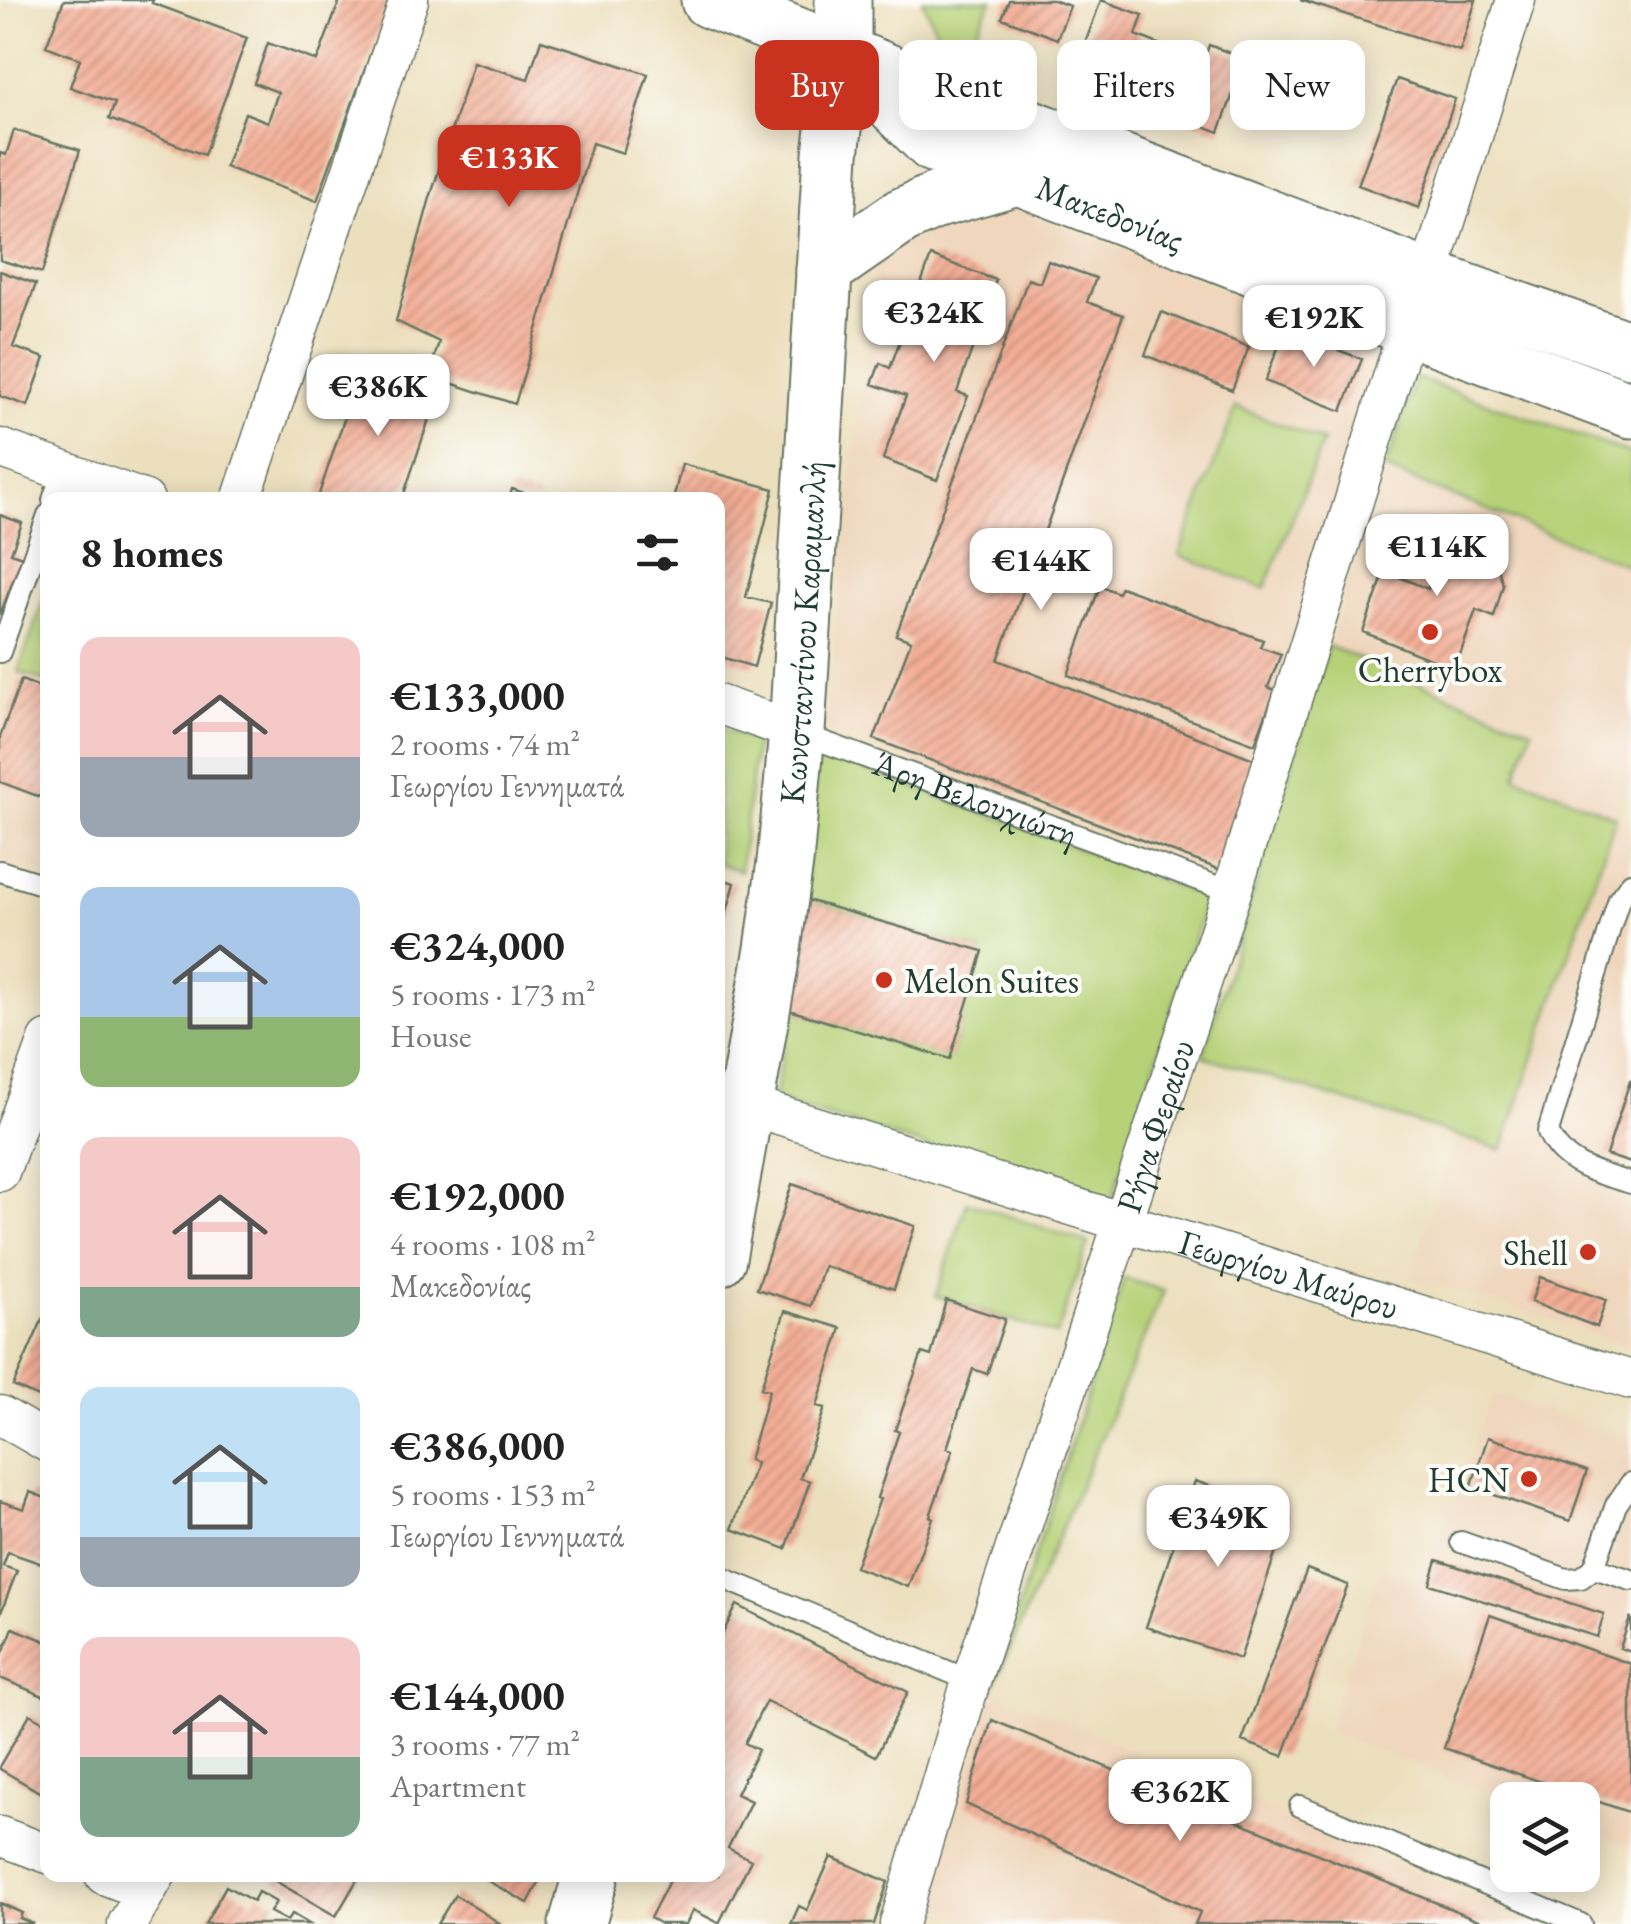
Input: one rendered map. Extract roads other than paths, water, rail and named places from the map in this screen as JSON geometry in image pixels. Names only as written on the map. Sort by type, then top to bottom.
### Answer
[{"type":"main road","name":"Μακεδονίας","points":[[709,0],[808,40]]},
{"type":"main road","name":"Κωνσταντίνου Καραμανλή","points":[[843,0],[843,40]]},
{"type":"main road","name":"Μακεδονίας","points":[[879,68],[1428,278],[1631,350]]},
{"type":"main road","name":"Μακεδονίας","points":[[879,90],[933,144],[1631,410]]},
{"type":"main road","name":"Κωνσταντίνου Καραμανλή","points":[[725,1179],[732,1100],[786,862],[798,732],[834,130]]},
{"type":"main road","points":[[824,270],[902,216],[969,189],[1018,176]]},
{"type":"main road","points":[[576,1924],[590,1882]]},
{"type":"street","points":[[244,492],[409,0]]},
{"type":"street","points":[[1428,278],[1516,0]]},
{"type":"street","name":"Ρήγα Φεραίου","points":[[899,1924],[972,1680],[1232,892],[1408,327]]},
{"type":"street","points":[[0,448],[58,485],[99,492]]},
{"type":"street","name":"Άρη Βελουχιώτη","points":[[725,706],[798,732]]},
{"type":"street","points":[[0,1172],[40,1062]]},
{"type":"street","name":"Γεωργίου Μαύρου","points":[[732,1100],[1631,1380]]},
{"type":"street","points":[[0,1415],[40,1438]]},
{"type":"street","points":[[0,1836],[40,1851]]},
{"type":"street","points":[[127,1924],[151,1883]]},
{"type":"lane","points":[[0,652],[40,538]]},
{"type":"lane","name":"Άρη Βελουχιώτη","points":[[798,732],[1232,892]]},
{"type":"lane","points":[[0,871],[40,884]]},
{"type":"lane","points":[[1631,883],[1618,899],[1548,1132],[1554,1146],[1571,1160],[1631,1183]]},
{"type":"lane","points":[[1462,1542],[1566,1579],[1582,1578],[1594,1568],[1616,1505],[1631,1483]]},
{"type":"lane","points":[[1594,1568],[1631,1580]]},
{"type":"lane","points":[[725,1579],[972,1680]]},
{"type":"lane","points":[[1300,1806],[1581,1924]]},
{"type":"place","name":"Cherrybox","points":[[1430,632]]},
{"type":"place","name":"Melon Suites","points":[[884,980]]},
{"type":"place","name":"Shell","points":[[1588,1252]]},
{"type":"place","name":"HCN","points":[[1529,1479]]}]
